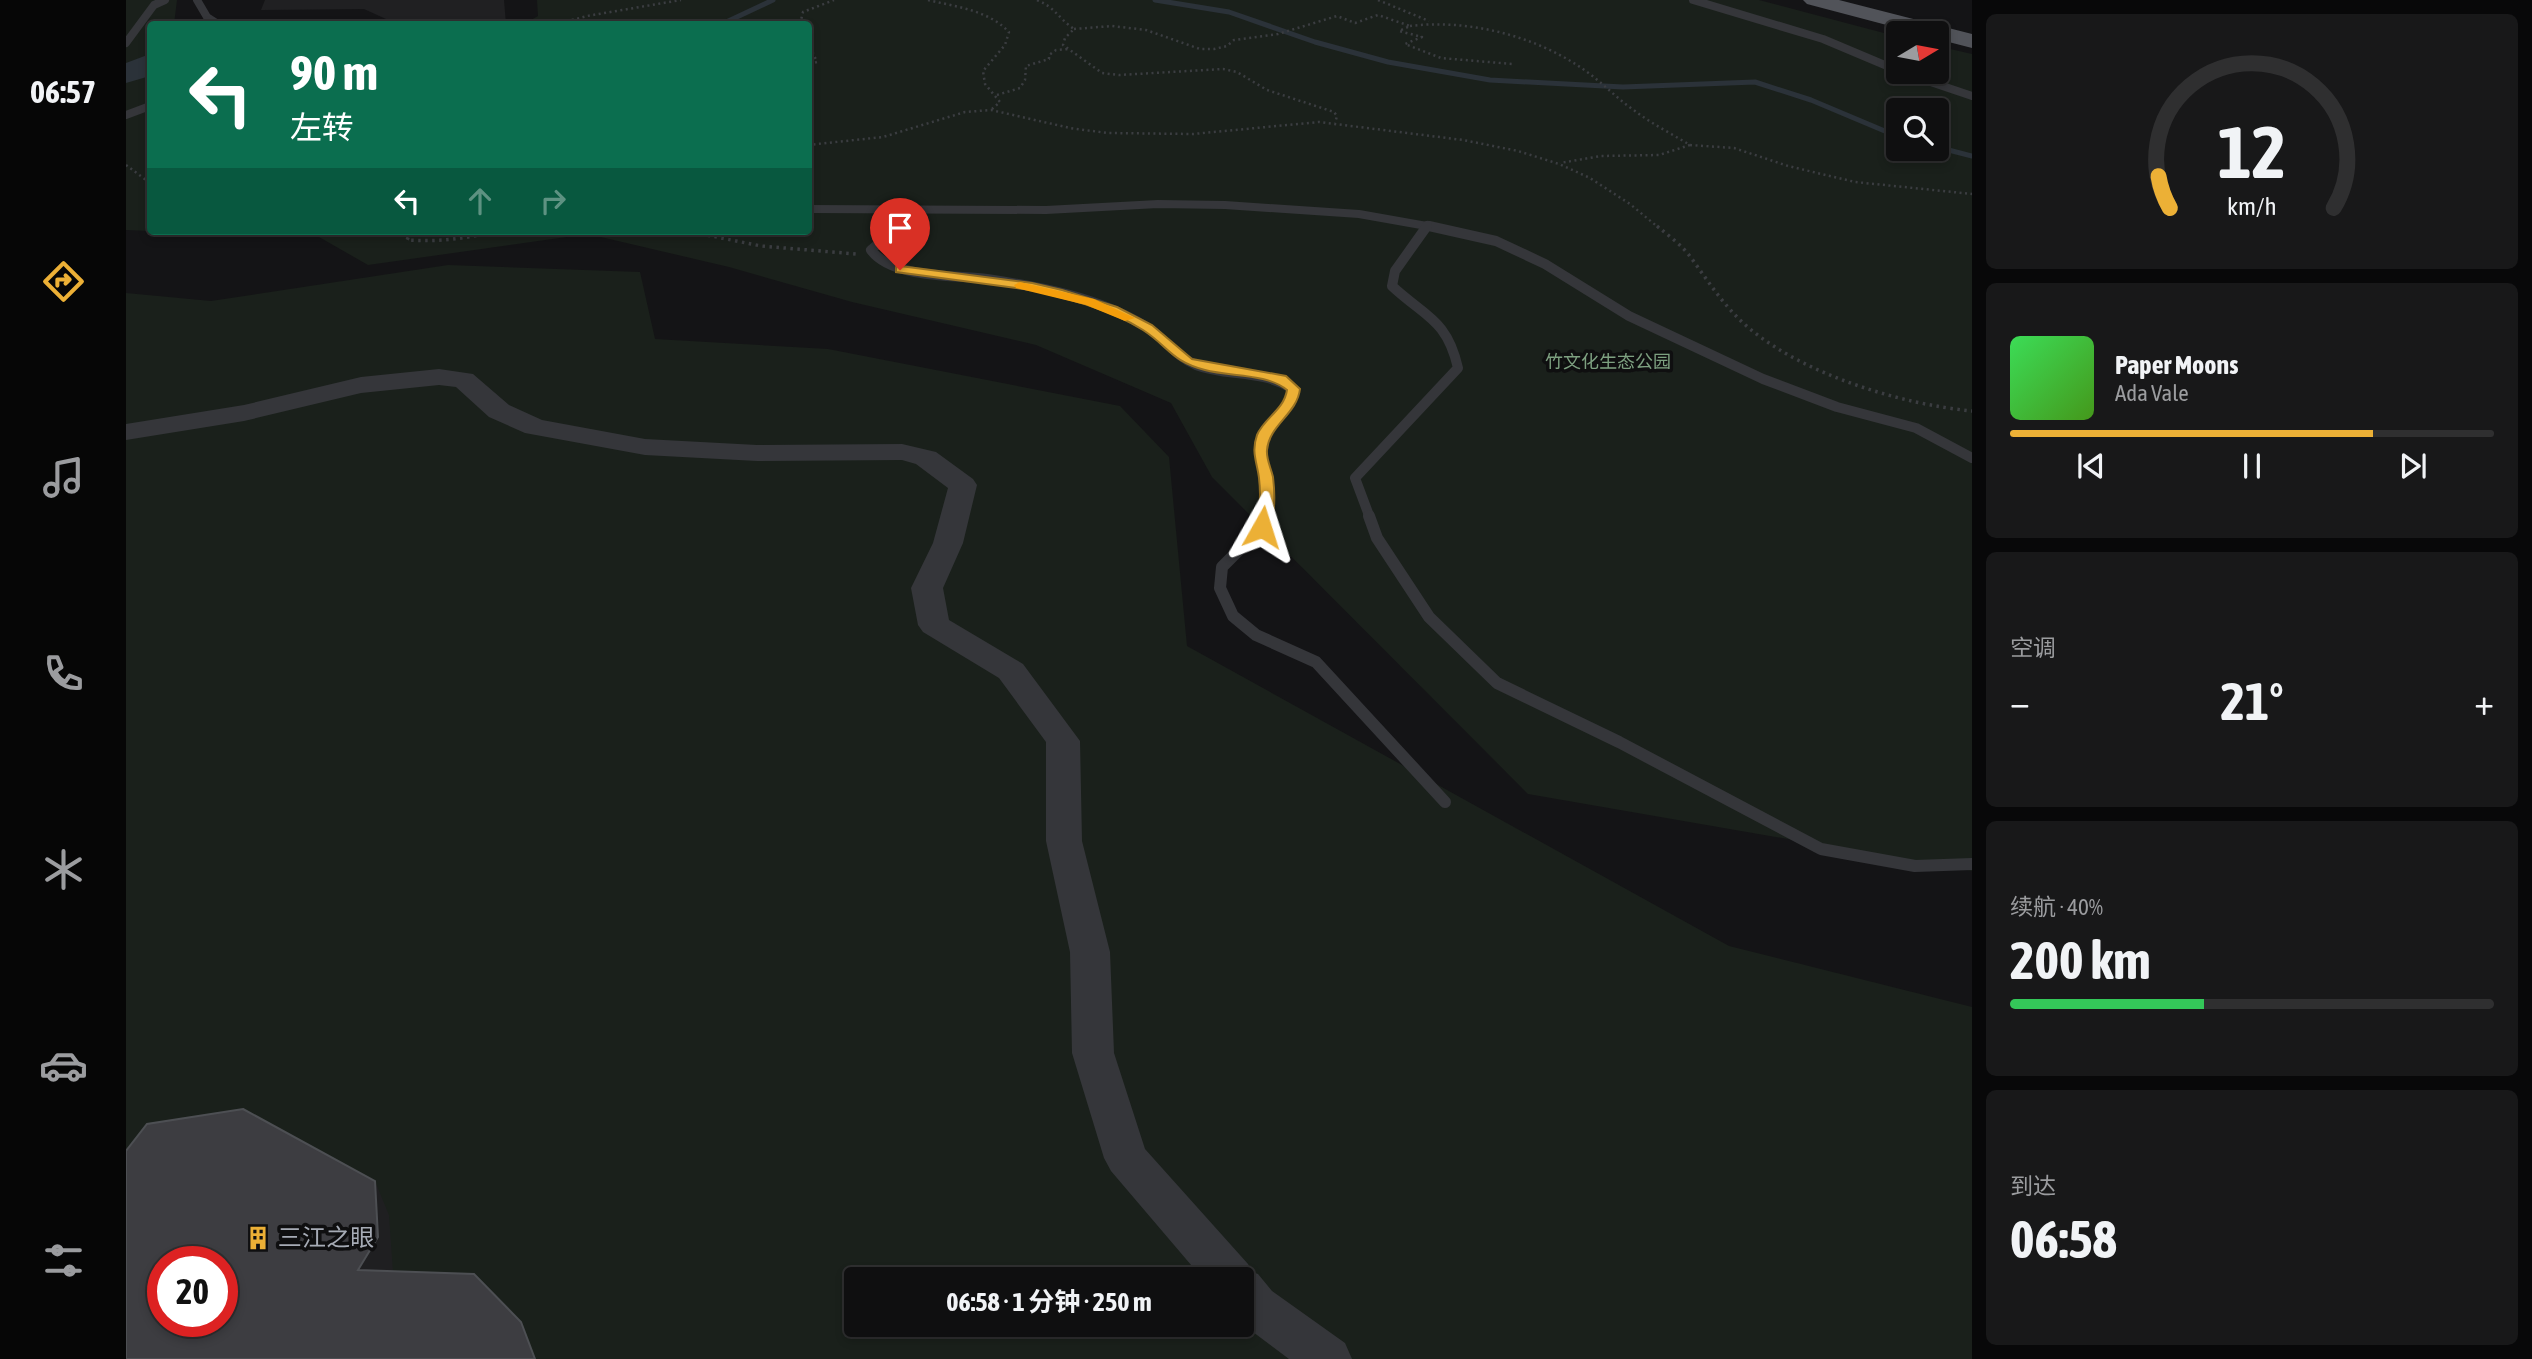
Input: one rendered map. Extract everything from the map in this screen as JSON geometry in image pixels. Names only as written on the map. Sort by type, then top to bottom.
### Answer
[{"type":"main road","points":[[1814,0],[1972,41]]},
{"type":"main road","points":[[1880,0],[1972,23]]},
{"type":"street","points":[[126,432],[219,418],[361,385],[439,377],[464,380],[499,411],[535,427],[549,430],[659,448],[757,453],[902,452],[926,458],[947,471],[963,485],[948,543],[927,588],[934,625],[1011,671],[1063,741],[1064,841],[1090,952],[1093,1053],[1126,1158],[1221,1267]]},
{"type":"street","points":[[1254,1305],[1328,1359]]},
{"type":"lane","points":[[126,43],[154,5],[165,0]]},
{"type":"lane","points":[[197,0],[207,18],[212,21]]},
{"type":"lane","points":[[1693,0],[1785,24],[1846,46],[1886,65]]},
{"type":"lane","points":[[1937,84],[1972,96]]},
{"type":"lane","points":[[126,115],[147,107]]},
{"type":"lane","points":[[812,209],[1046,210],[1158,204],[1225,205],[1336,212],[1428,225],[1496,241],[1545,264],[1629,316],[1763,379],[1837,407],[1916,428],[1972,458]]},
{"type":"lane","points":[[925,209],[919,220],[879,240],[871,250],[879,261],[900,270],[1032,286],[1090,302],[1148,328],[1187,361],[1281,379],[1293,389],[1292,400],[1264,433],[1260,452],[1266,478],[1267,512],[1262,527],[1222,568],[1220,588],[1233,616],[1256,635],[1316,662],[1445,802]]},
{"type":"lane","points":[[1428,225],[1395,271],[1392,286],[1406,302],[1438,321],[1454,343],[1458,368],[1356,478],[1377,538],[1429,617],[1497,682],[1619,742],[1821,849],[1915,866],[1972,864]]},
{"type":"path","points":[[571,21],[681,0]]},
{"type":"path","points":[[801,21],[803,12],[834,0]]},
{"type":"path","points":[[928,0],[988,16],[1004,25],[1009,32],[1005,45],[983,71],[985,83],[1000,102],[992,110]]},
{"type":"path","points":[[1037,0],[1053,7],[1059,19],[1074,29],[1112,26],[1146,30],[1200,49],[1227,46],[1234,40],[1259,39],[1291,29],[1304,28],[1337,16],[1355,23],[1378,15],[1410,26]]},
{"type":"path","points":[[1378,0],[1430,22],[1478,27],[1544,49],[1579,66],[1632,110],[1690,145]]},
{"type":"path","points":[[1430,22],[1399,31],[1422,37],[1405,44],[1441,58],[1511,64]]},
{"type":"path","points":[[1074,29],[1065,38],[1063,45],[1102,73],[1119,75],[1223,69],[1237,72],[1267,90],[1334,112],[1337,116],[1335,123]]},
{"type":"path","points":[[997,95],[1019,91],[1024,84],[1026,66],[1049,59],[1049,55],[1056,50],[1070,49]]},
{"type":"path","points":[[812,145],[883,137],[909,131],[936,119],[965,112],[992,110],[1070,128],[1107,133],[1193,134],[1293,123],[1335,123],[1463,140],[1518,151],[1559,164],[1590,178],[1630,204],[1674,240],[1690,257],[1712,290],[1751,329],[1797,358],[1861,388],[1943,408],[1972,411]]},
{"type":"path","points":[[1559,164],[1601,156],[1659,155],[1690,145],[1734,148],[1788,166],[1855,182],[1972,194]]},
{"type":"path","points":[[126,165],[147,181]]},
{"type":"path","points":[[409,235],[407,240],[431,241],[481,235]]},
{"type":"path","points":[[707,235],[761,246],[875,255]]},
{"type":"shaded area","points":[[265,0],[504,0],[506,21],[390,21],[364,9],[261,10]]},
{"type":"shaded area","points":[[147,55],[147,77],[126,83],[126,63]]},
{"type":"green space","points":[[126,0],[177,0],[174,21],[147,21],[147,231],[126,230]]},
{"type":"green space","name":"竹文化生态公园","points":[[537,0],[1759,0],[1886,34],[1886,84],[1950,84],[1950,49],[1972,54],[1972,871],[1528,794],[1212,477],[1171,403],[1036,345],[852,302],[729,267],[592,235],[812,235],[812,21],[529,21],[538,16]]},
{"type":"green space","name":"竹文化生态公园","points":[[316,235],[581,235],[368,265]]},
{"type":"green space","points":[[448,265],[640,272],[655,339],[828,349],[1120,406],[1169,457],[1187,646],[1729,946],[1972,1007],[1972,1359],[126,1359],[126,293],[211,301]]},
{"type":"building","name":"三江之眼","points":[[243,1109],[375,1181],[378,1237],[358,1270],[474,1274],[521,1322],[535,1359],[126,1359],[126,1151],[147,1124]]},
{"type":"waterway","points":[[728,21],[773,0]]},
{"type":"waterway","points":[[1155,0],[1229,12],[1315,42],[1388,62],[1490,80],[1623,87],[1755,82],[1811,100],[1886,132]]},
{"type":"waterway","points":[[1949,150],[1972,156]]},
{"type":"slow traffic","points":[[1020,285],[1090,302],[1129,318]]},
{"type":"place","name":"三江之眼","points":[[258,1238]]},
{"type":"route","points":[[900,270],[1032,286],[1090,302],[1148,328],[1187,361],[1281,379],[1293,389],[1292,400],[1264,433],[1260,452],[1266,478],[1267,512],[1262,527]]}]
